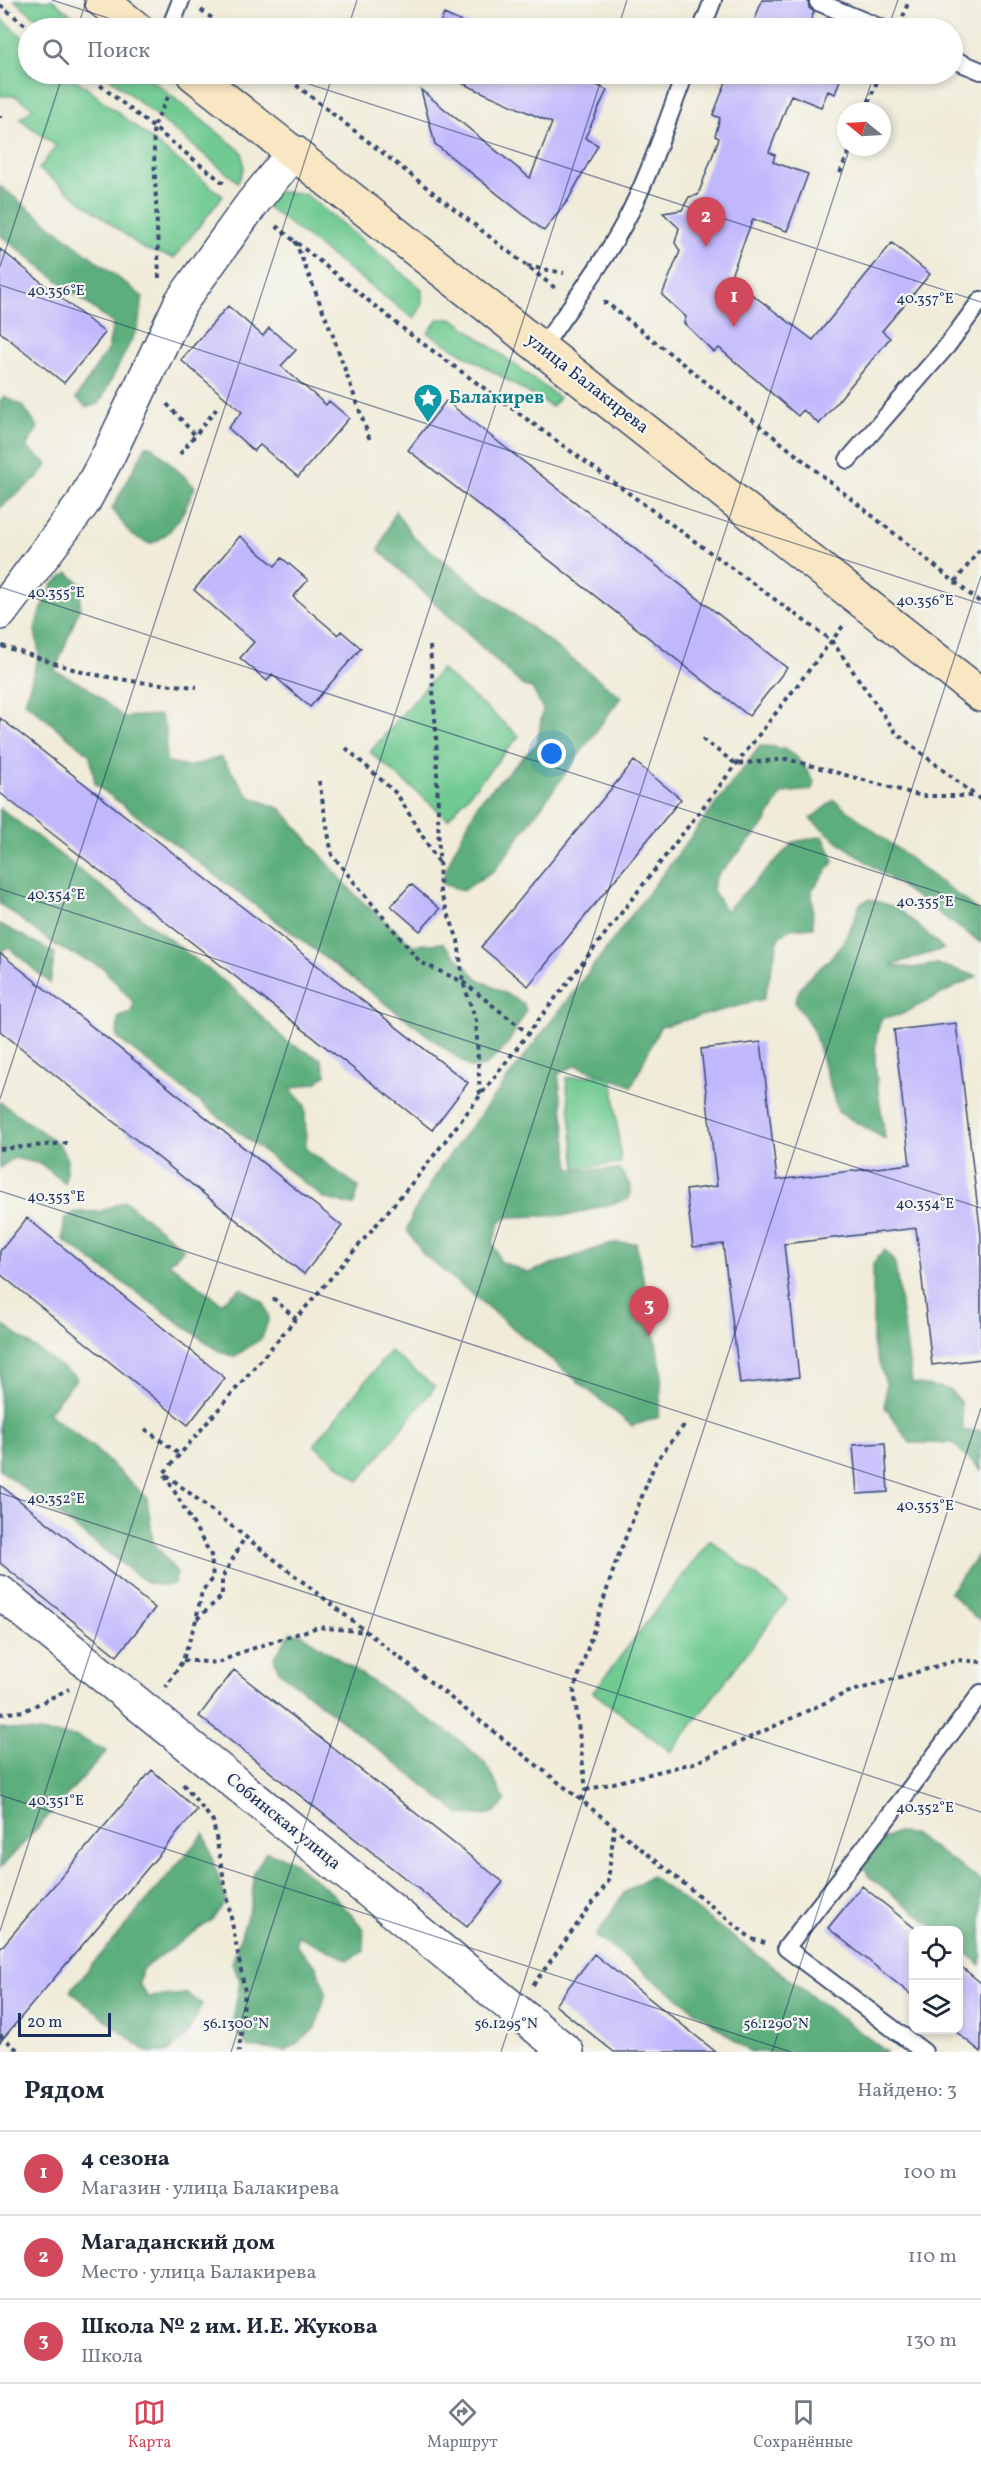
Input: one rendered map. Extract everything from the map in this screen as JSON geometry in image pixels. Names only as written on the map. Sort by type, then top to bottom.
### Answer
[{"type":"street","points":[[101,0],[124,18]]},
{"type":"street","name":"улица Балакирева","points":[[206,84],[981,695]]},
{"type":"street","points":[[0,613],[83,503],[108,456],[181,302],[251,205],[294,152]]},
{"type":"street","name":"Собинская улица","points":[[0,1592],[567,2052]]},
{"type":"lane","points":[[174,18],[182,0]]},
{"type":"lane","points":[[706,18],[713,0]]},
{"type":"lane","points":[[818,2],[857,18]]},
{"type":"lane","points":[[963,64],[981,71]]},
{"type":"lane","points":[[542,348],[573,302],[592,279],[638,196],[681,84]]},
{"type":"lane","points":[[848,460],[947,346],[981,300]]},
{"type":"lane","points":[[924,2052],[786,1948],[903,1798],[981,1693]]},
{"type":"path","points":[[902,18],[909,0]]},
{"type":"path","points":[[0,5],[18,19]]},
{"type":"path","points":[[198,7],[212,18]]},
{"type":"path","points":[[99,84],[411,335],[832,641],[896,733],[981,800]]},
{"type":"path","points":[[295,84],[573,302],[607,303],[981,603]]},
{"type":"path","points":[[869,102],[876,84]]},
{"type":"path","points":[[159,285],[153,127],[169,95]]},
{"type":"path","points":[[840,173],[847,156]]},
{"type":"path","points":[[295,241],[332,333],[371,443]]},
{"type":"path","points":[[526,265],[592,279]]},
{"type":"path","points":[[180,454],[218,407]]},
{"type":"path","points":[[955,582],[981,548]]},
{"type":"path","points":[[164,1473],[418,1176],[862,601]]},
{"type":"path","points":[[0,646],[85,673],[138,682],[197,687]]},
{"type":"path","points":[[430,646],[436,732],[440,892],[458,940],[463,982],[476,1022],[480,1096]]},
{"type":"path","points":[[702,739],[736,765],[787,759],[922,796],[975,796]]},
{"type":"path","points":[[346,748],[398,794],[440,864]]},
{"type":"path","points":[[319,781],[332,855],[420,962],[463,982],[529,1034]]},
{"type":"path","points":[[0,1149],[67,1143]]},
{"type":"path","points":[[273,1298],[296,1318]]},
{"type":"path","points":[[581,1800],[586,1790],[574,1690],[617,1559],[656,1461],[685,1424]]},
{"type":"path","points":[[145,1429],[178,1454]]},
{"type":"path","points":[[164,1473],[581,1800],[752,1939],[786,1948]]},
{"type":"path","points":[[164,1473],[211,1555],[213,1579],[202,1592],[196,1620],[160,1721],[175,1775],[213,1821],[245,1992],[239,2052]]},
{"type":"path","points":[[196,1620],[222,1596],[222,1578],[245,1537]]},
{"type":"path","points":[[183,1659],[218,1663],[239,1653],[318,1627],[366,1632]]},
{"type":"path","points":[[586,1790],[697,1762],[846,1693],[958,1660],[981,1662]]},
{"type":"path","points":[[0,1714],[24,1711],[100,1674]]},
{"type":"path","points":[[513,2010],[608,1882],[614,1828]]},
{"type":"path","points":[[0,2035],[20,2052]]},
{"type":"green space","points":[[14,0],[53,0],[76,18],[36,18]]},
{"type":"green space","points":[[0,18],[18,33],[18,84],[82,84],[223,196],[174,258],[144,249],[39,169],[56,146],[20,119],[33,108],[15,96],[0,96]]},
{"type":"green space","points":[[117,84],[157,84],[242,152],[244,168],[238,182]]},
{"type":"green space","points":[[0,186],[143,297],[138,327],[99,404],[86,407],[76,398],[108,349],[113,324],[0,235]]},
{"type":"green space","points":[[273,191],[305,194],[422,289],[422,305],[414,319],[262,203]]},
{"type":"green space","points":[[438,319],[454,319],[559,398],[552,407],[428,333]]},
{"type":"green space","points":[[4,396],[23,406],[38,428],[26,447],[48,464],[38,477],[0,508],[0,401]]},
{"type":"green space","points":[[146,446],[153,447],[195,487],[178,521],[166,535],[150,544],[131,535],[112,509]]},
{"type":"green space","points":[[395,511],[413,537],[621,697],[495,870],[462,891],[441,883],[453,853],[479,802],[537,743],[543,710],[532,688],[523,686],[379,550]]},
{"type":"green space","points":[[68,573],[81,584],[80,607],[55,671],[87,687],[123,717],[160,715],[166,730],[166,761],[188,767],[221,757],[250,797],[281,809],[356,896],[413,945],[443,943],[478,979],[523,1003],[526,1011],[506,1047],[485,1066],[471,1068],[95,784],[90,755],[25,702],[39,654],[35,630],[38,617],[53,584]]},
{"type":"green space","points":[[441,669],[519,736],[448,819],[370,752]]},
{"type":"green space","points":[[760,746],[787,750],[798,758],[814,781],[812,790],[782,793],[764,825],[716,877],[712,889],[726,911],[794,842],[823,836],[834,861],[812,890],[813,927],[790,929],[779,937],[764,999],[660,1027],[632,1086],[576,1065],[558,1074],[570,1169],[620,1170],[631,1186],[629,1199],[571,1215],[508,1217],[500,1221],[493,1243],[500,1261],[528,1273],[612,1243],[636,1243],[662,1372],[659,1417],[632,1426],[423,1254],[407,1230],[412,1215],[442,1165]]},
{"type":"green space","points":[[834,800],[981,913],[981,943],[840,843],[810,819]]},
{"type":"green space","points":[[0,808],[235,990],[287,1042],[321,1059],[326,1074],[318,1082],[290,1089],[305,1105],[306,1149],[359,1187],[354,1205],[325,1199],[117,1038],[118,1018],[131,1012],[134,1003],[102,967],[58,947],[0,904]]},
{"type":"green space","points":[[869,899],[898,908],[944,949],[891,965],[913,968],[937,964],[977,976],[900,1015],[882,1018],[878,1031],[875,1061],[885,1139],[838,1112],[813,1029],[795,1002],[802,986],[827,962],[842,943],[860,904]]},
{"type":"green space","points":[[0,924],[55,953],[50,983],[9,948],[0,951]]},
{"type":"green space","points":[[612,1073],[621,1163],[576,1168],[566,1078]]},
{"type":"green space","points":[[0,1102],[59,1144],[67,1159],[65,1183],[41,1164],[14,1158],[0,1168]]},
{"type":"green space","points":[[125,1201],[184,1249],[169,1263],[221,1303],[241,1288],[264,1303],[269,1318],[262,1338],[234,1357],[219,1351],[63,1240],[64,1219],[75,1212],[99,1212]]},
{"type":"green space","points":[[885,1250],[895,1263],[912,1383],[949,1389],[961,1403],[963,1431],[981,1431],[981,1470],[952,1443],[910,1443],[885,1407],[886,1383],[873,1345],[873,1263]]},
{"type":"green space","points":[[0,1323],[77,1378],[48,1413],[94,1448],[147,1498],[153,1542],[177,1573],[174,1584],[164,1586],[146,1582],[0,1470]]},
{"type":"green space","points":[[390,1351],[435,1387],[359,1481],[314,1445]]},
{"type":"green space","points":[[710,1540],[787,1600],[671,1752],[593,1692]]},
{"type":"green space","points":[[981,1550],[981,1620],[972,1615],[950,1592]]},
{"type":"green space","points":[[291,1632],[301,1634],[454,1736],[484,1762],[505,1800],[502,1806],[492,1813],[460,1814],[279,1671],[274,1658]]},
{"type":"green space","points":[[0,1728],[75,1736],[107,1751],[0,1869]]},
{"type":"green space","points":[[204,1833],[226,1901],[212,1920],[142,1969],[139,1984],[148,1997],[187,1994],[202,2004],[188,2034],[168,2052],[147,2052],[70,1991]]},
{"type":"green space","points":[[894,1833],[913,1834],[981,1881],[981,1965],[963,1950],[963,1926],[933,1926],[870,1877],[862,1864],[882,1840]]},
{"type":"green space","points":[[266,1852],[289,1859],[331,1892],[363,1928],[364,1951],[348,1960],[297,1935],[297,1947],[316,1966],[326,1992],[316,2028],[287,2051],[249,2047],[232,2025],[240,1981],[232,1963],[252,1901],[253,1875]]},
{"type":"green space","points":[[651,1876],[887,2052],[750,2052],[596,1936],[624,1893]]},
{"type":"building","points":[[762,0],[808,0],[809,8],[814,12],[812,18],[756,18]]},
{"type":"building","points":[[464,84],[594,84],[607,90],[585,138],[598,145],[568,200],[544,231],[435,144],[421,90],[530,178],[552,123]]},
{"type":"building","points":[[725,84],[838,84],[835,94],[828,91],[821,107],[791,95],[769,152],[775,155],[773,162],[808,174],[787,231],[753,219],[730,278],[813,340],[892,243],[930,274],[882,331],[890,338],[819,424],[803,410],[798,416],[719,348],[714,352],[684,323],[686,317],[662,295],[680,251],[675,243],[679,228],[663,213],[682,210],[689,197],[698,195],[719,138],[715,136],[720,118],[713,115]]},
{"type":"building","points":[[0,249],[105,333],[64,383],[0,332]]},
{"type":"building","points":[[228,306],[263,336],[269,328],[296,350],[281,366],[326,405],[329,401],[349,418],[298,477],[260,445],[254,451],[228,428],[242,412],[181,360]]},
{"type":"building","points":[[446,401],[787,668],[749,716],[408,450]]},
{"type":"building","points":[[240,536],[275,566],[282,558],[308,580],[293,597],[338,635],[341,631],[361,648],[310,707],[272,674],[267,681],[240,658],[254,642],[194,590]]},
{"type":"building","points":[[0,718],[468,1083],[432,1130],[0,793]]},
{"type":"building","points":[[634,761],[681,799],[528,986],[481,947]]},
{"type":"building","points":[[411,884],[440,909],[420,931],[391,906]]},
{"type":"building","points":[[0,953],[342,1226],[304,1274],[0,1031]]},
{"type":"building","points":[[956,1023],[981,1236],[981,1359],[932,1365],[916,1228],[784,1244],[799,1377],[740,1384],[723,1244],[693,1247],[686,1190],[717,1186],[701,1049],[761,1042],[777,1180],[910,1164],[894,1030]]},
{"type":"building","points":[[27,1218],[225,1378],[188,1425],[0,1274],[0,1251]]},
{"type":"building","points":[[885,1443],[888,1492],[857,1494],[853,1445]]},
{"type":"building","points":[[0,1485],[155,1608],[117,1656],[0,1563]]},
{"type":"building","points":[[234,1670],[503,1882],[467,1927],[199,1716]]},
{"type":"building","points":[[152,1770],[197,1810],[0,2042],[0,1949]]},
{"type":"building","points":[[862,1886],[912,1926],[909,1926],[909,1993],[828,1928]]},
{"type":"building","points":[[594,1954],[716,2052],[614,2052],[555,2005]]},
{"type":"building","points":[[963,1968],[981,1983],[981,2052],[959,2034],[963,2034]]},
{"type":"place","name":"Магаданский дом","points":[[706,247]]},
{"type":"place","name":"4 сезона","points":[[734,327]]},
{"type":"place","name":"Балакирев","points":[[428,424]]},
{"type":"place","name":"Школа № 2 им. И.Е. Жукова","points":[[649,1336]]}]
